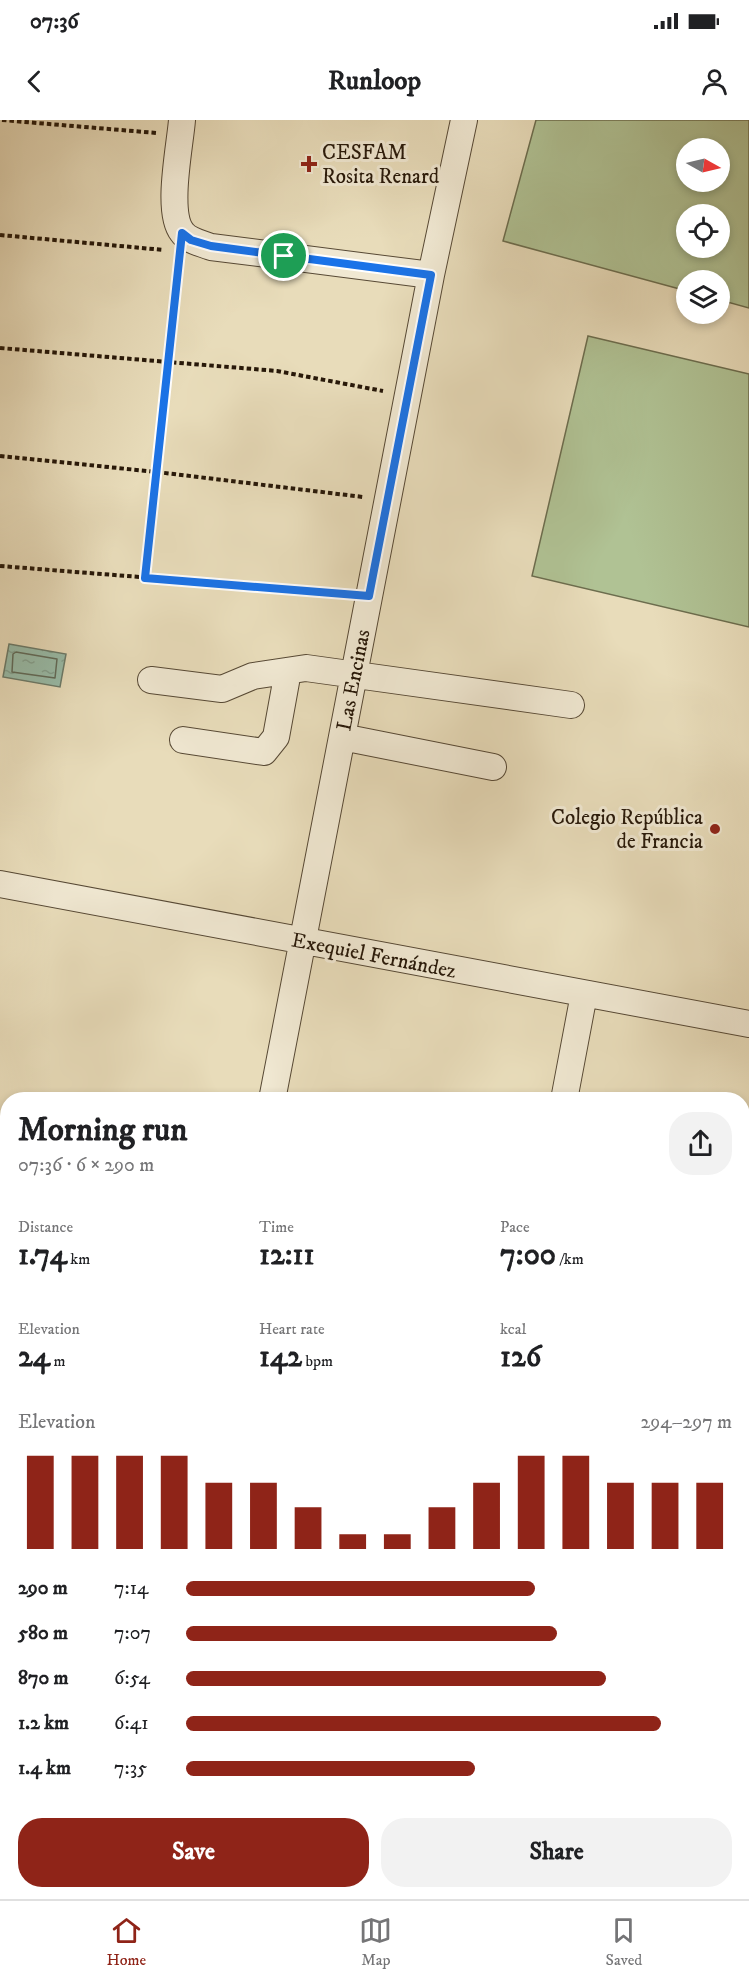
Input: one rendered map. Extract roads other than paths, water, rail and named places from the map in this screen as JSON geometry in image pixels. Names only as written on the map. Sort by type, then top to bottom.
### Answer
[{"type":"street","points":[[182,120],[174,209],[182,233],[191,240],[211,246],[431,275]]},
{"type":"street","name":"Las Encinas","points":[[274,1092],[431,275],[465,120]]},
{"type":"street","points":[[151,680],[222,689],[253,676],[306,668],[355,673],[571,705]]},
{"type":"street","points":[[183,740],[264,752],[276,737],[288,671]]},
{"type":"street","points":[[342,737],[494,766]]},
{"type":"street","name":"Exequiel Fernández","points":[[0,884],[749,1024]]},
{"type":"street","points":[[566,1092],[584,994]]},
{"type":"water","points":[[9,644],[66,654],[60,687],[3,677]]},
{"type":"place","name":"CESFAM Rosita Renard","points":[[309,164]]},
{"type":"place","name":"Colegio República de Francia","points":[[715,829]]}]
